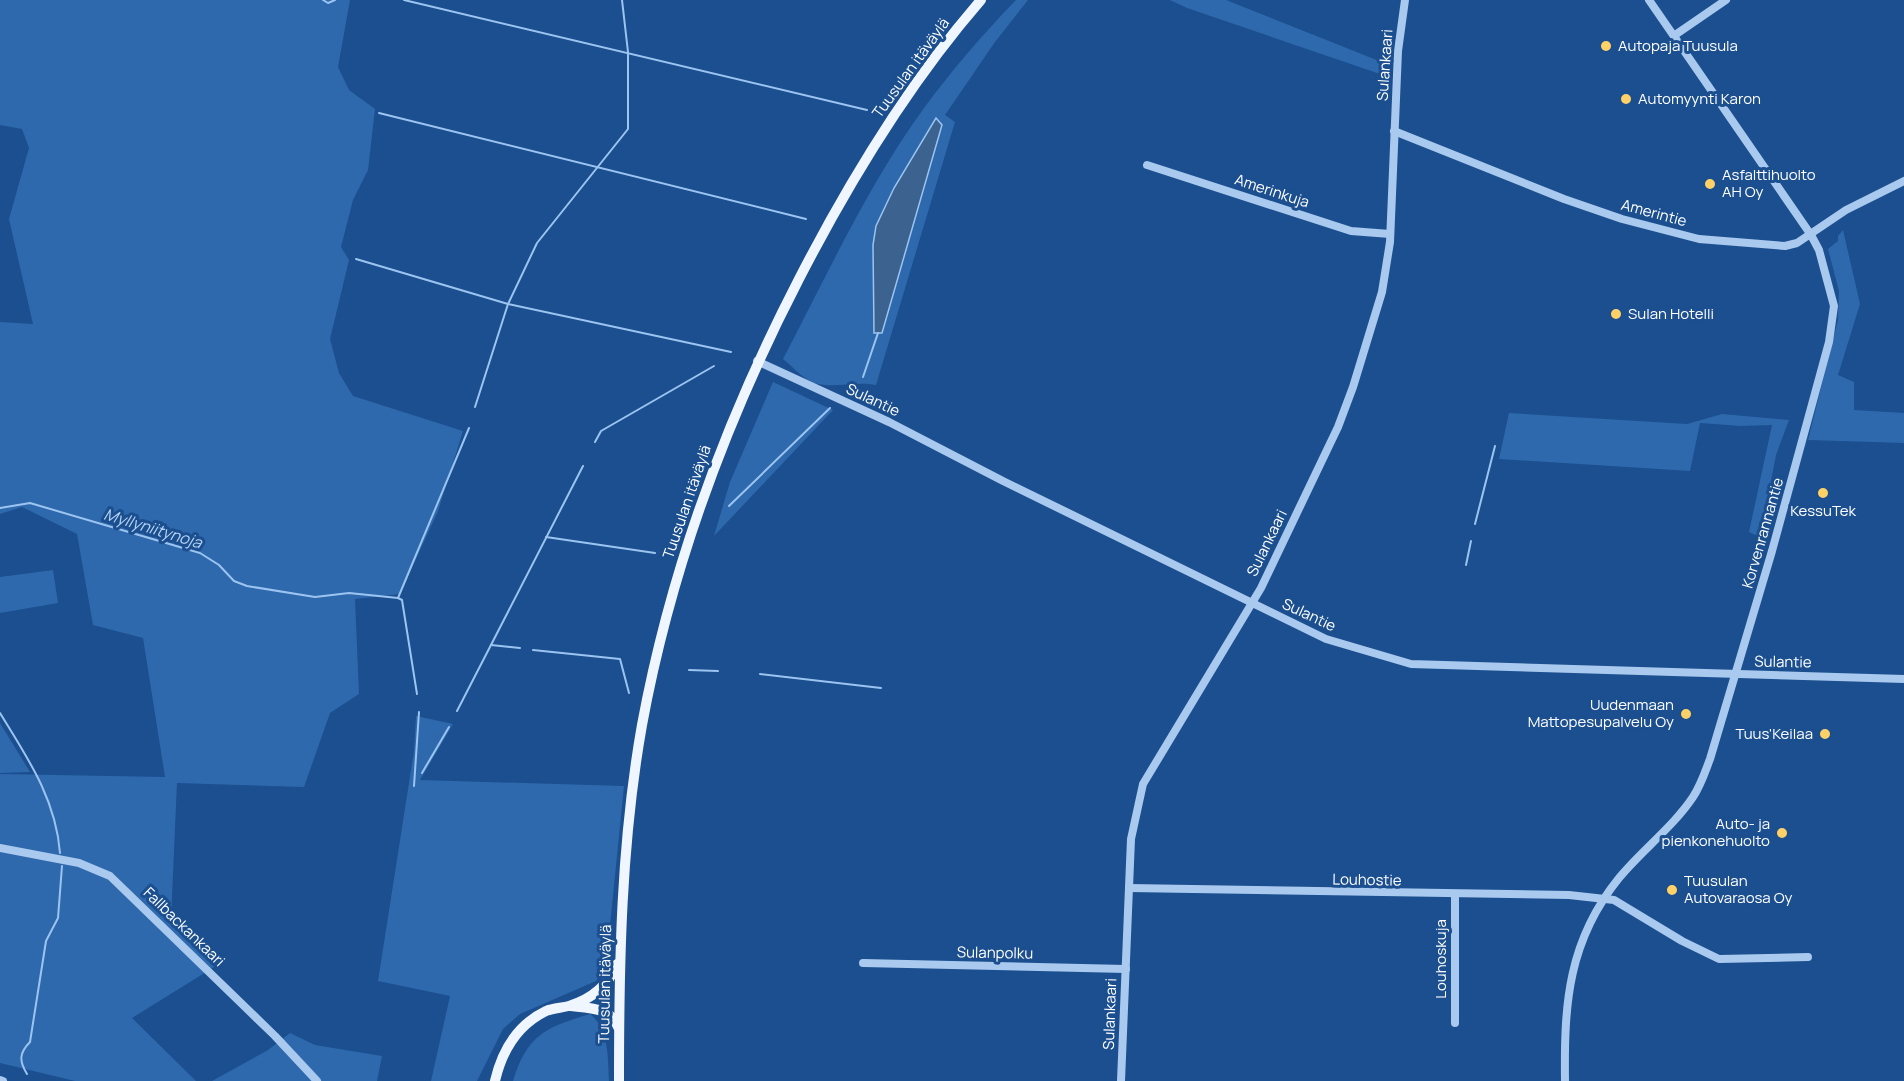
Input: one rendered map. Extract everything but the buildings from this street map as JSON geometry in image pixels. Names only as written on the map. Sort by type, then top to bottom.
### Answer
[{"type":"main road","name":"Tuusulan itäväylä","points":[[619,1081],[619,959],[630,817],[642,726],[685,549],[712,471],[758,361],[852,181],[930,65],[981,0]]},
{"type":"main road","points":[[495,1081],[504,1054],[520,1030],[549,1010],[570,1005],[600,990],[613,974],[619,959]]},
{"type":"main road","points":[[570,1005],[604,1011],[611,1016],[620,1030]]},
{"type":"street","name":"Sulankaari","points":[[1121,1081],[1131,839],[1143,784],[1261,588],[1338,427],[1382,292],[1390,234],[1398,51],[1405,0]]},
{"type":"street","name":"Korvenrannantie","points":[[1565,1081],[1564,1022],[1568,986],[1586,931],[1604,899],[1693,797],[1710,759],[1736,675],[1829,342],[1834,306],[1819,250],[1811,235],[1649,0]]},
{"type":"street","points":[[1675,35],[1726,0]]},
{"type":"street","name":"Amerintie","points":[[1394,131],[1596,210],[1699,238],[1785,246],[1811,235],[1846,210],[1904,181]]},
{"type":"street","name":"Amerinkuja","points":[[1147,165],[1351,231],[1390,234]]},
{"type":"street","name":"Sulantie","points":[[758,361],[889,422],[1326,639],[1411,664],[1904,679]]},
{"type":"street","name":"Fallbackankaari","points":[[0,848],[79,863],[110,876],[260,1020],[317,1081]]},
{"type":"street","name":"Louhostie","points":[[1129,888],[1569,896],[1604,899],[1620,902],[1682,941],[1719,959],[1808,957]]},
{"type":"street","name":"Louhoskuja","points":[[1455,894],[1455,1023]]},
{"type":"street","name":"Sulanpolku","points":[[863,963],[1126,969]]},
{"type":"shaded area","points":[[0,0],[350,0],[338,67],[349,90],[375,109],[368,170],[353,200],[341,247],[349,260],[330,339],[339,373],[353,396],[463,431],[438,511],[400,594],[355,599],[359,694],[330,713],[304,787],[177,783],[171,919],[219,964],[132,1018],[196,1081],[75,1081],[0,1063],[0,774],[165,777],[143,638],[93,625],[77,534],[22,507],[0,514],[0,322],[33,324],[9,219],[29,148],[22,129],[0,125]]},
{"type":"shaded area","points":[[1016,0],[1028,0],[995,42],[945,115],[955,122],[876,385],[825,385],[808,380],[783,359],[866,199],[924,108],[968,52]]},
{"type":"shaded area","points":[[1170,0],[1226,0],[1384,63],[1380,74],[1187,8]]},
{"type":"shaded area","points":[[936,118],[942,125],[882,333],[874,333],[873,245],[876,226],[894,188]]},
{"type":"shaded area","points":[[1843,230],[1860,304],[1838,375],[1854,382],[1854,410],[1904,413],[1904,443],[1808,440],[1838,320],[1839,291],[1828,249],[1838,241],[1838,236]]},
{"type":"shaded area","points":[[773,382],[833,410],[714,536],[730,482]]},
{"type":"shaded area","points":[[1509,413],[1687,424],[1722,414],[1789,420],[1776,455],[1760,537],[1749,532],[1772,425],[1740,426],[1700,423],[1690,471],[1499,459]]},
{"type":"shaded area","points":[[53,570],[58,603],[0,613],[0,577]]},
{"type":"shaded area","points":[[416,716],[453,724],[420,780],[624,786],[606,965],[596,981],[520,1014],[503,1029],[477,1081],[431,1081],[450,996],[378,981],[414,751]]},
{"type":"shaded area","points":[[0,723],[30,772],[0,773]]},
{"type":"shaded area","points":[[590,1014],[596,1020],[604,1036],[608,1054],[609,1081],[513,1081],[525,1053],[540,1035],[561,1023]]},
{"type":"shaded area","points":[[290,1033],[315,1045],[382,1056],[377,1081],[212,1081],[268,1050]]},
{"type":"waterway","points":[[323,0],[328,3],[335,0]]},
{"type":"waterway","points":[[404,0],[867,110]]},
{"type":"waterway","points":[[475,407],[508,304],[537,243],[628,129],[628,52],[622,0]]},
{"type":"waterway","points":[[379,113],[806,219]]},
{"type":"waterway","points":[[356,259],[508,304],[731,352]]},
{"type":"waterway","points":[[863,377],[878,333]]},
{"type":"waterway","points":[[595,442],[601,431],[714,366]]},
{"type":"waterway","points":[[729,506],[830,408]]},
{"type":"waterway","points":[[398,598],[469,428]]},
{"type":"waterway","points":[[1475,524],[1495,446]]},
{"type":"waterway","points":[[457,711],[583,466]]},
{"type":"waterway","name":"Myllyniitynoja","points":[[0,508],[30,503],[200,553],[219,565],[234,581],[247,586],[315,597],[349,593],[398,598]]},
{"type":"waterway","points":[[546,537],[655,553]]},
{"type":"waterway","points":[[1466,565],[1471,541]]},
{"type":"waterway","points":[[398,598],[402,600],[417,694]]},
{"type":"waterway","points":[[491,645],[520,648]]},
{"type":"waterway","points":[[533,650],[620,659],[629,693]]},
{"type":"waterway","points":[[689,670],[718,671]]},
{"type":"waterway","points":[[760,674],[881,688]]},
{"type":"waterway","points":[[414,786],[419,712]]},
{"type":"waterway","points":[[0,713],[39,779],[53,815],[60,853]]},
{"type":"waterway","points":[[422,773],[449,727]]},
{"type":"waterway","points":[[27,1074],[21,1057],[30,1042],[46,941],[58,918],[62,866]]},
{"type":"place","name":"Autopaja Tuusula","points":[[1606,46]]},
{"type":"place","name":"Automyynti Karon","points":[[1626,99]]},
{"type":"place","name":"Asfalttihuolto AH Oy","points":[[1710,184]]},
{"type":"place","name":"Sulan Hotelli","points":[[1616,314]]},
{"type":"place","name":"KessuTek","points":[[1823,493]]},
{"type":"place","name":"Uudenmaan Mattopesupalvelu Oy","points":[[1686,714]]},
{"type":"place","name":"Tuus'Keilaa","points":[[1825,734]]},
{"type":"place","name":"Auto- ja pienkonehuolto","points":[[1782,833]]},
{"type":"place","name":"Tuusulan Autovaraosa Oy","points":[[1672,890]]}]
